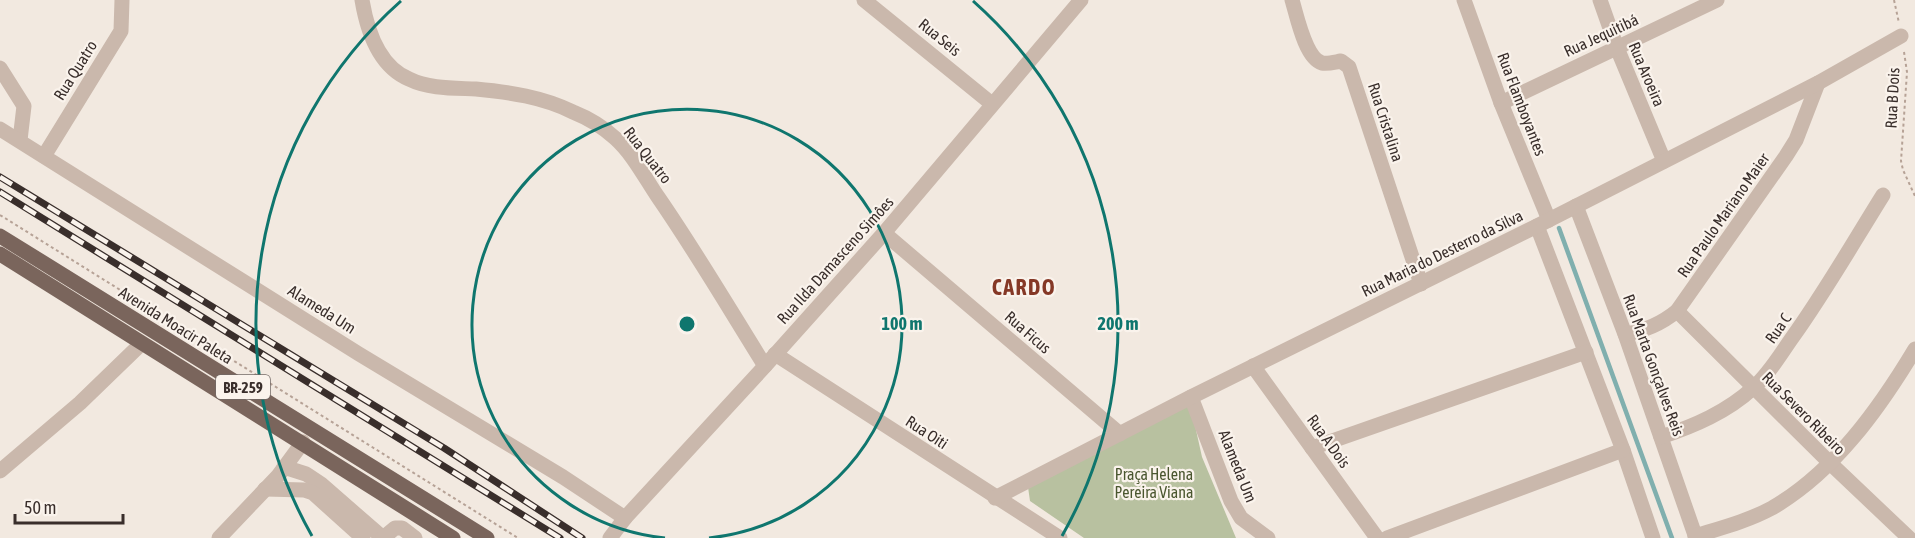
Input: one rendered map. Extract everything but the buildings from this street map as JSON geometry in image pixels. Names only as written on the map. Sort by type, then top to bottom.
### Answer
[{"type":"main road","name":"Avenida Moacir Paleta","points":[[0,236],[487,538]]},
{"type":"main road","name":"Avenida Moacir Paleta","points":[[0,254],[453,538]]},
{"type":"street","name":"Rua Quatro","points":[[44,156],[121,31],[122,0]]},
{"type":"street","name":"Rua Quatro","points":[[362,0],[366,20],[377,49],[389,64],[408,79],[452,88],[502,93],[545,101],[586,118],[615,138],[671,215],[765,366]]},
{"type":"street","name":"Rua Seis","points":[[864,0],[992,104]]},
{"type":"street","name":"Rua Ilda Damasceno Simôes","points":[[610,538],[625,518],[884,233],[1081,0]]},
{"type":"street","name":"Rua Cristalina","points":[[1292,0],[1309,51],[1315,59],[1327,63],[1341,61],[1348,67],[1420,284]]},
{"type":"street","name":"Rua Flamboyantes","points":[[1464,0],[1543,223]]},
{"type":"street","name":"Rua Aroeira","points":[[1600,0],[1617,48],[1664,161]]},
{"type":"street","name":"Rua Jequitibá","points":[[1501,103],[1718,0]]},
{"type":"street","name":"Rua Maria do Desterro da Silva","points":[[995,498],[1252,366],[1543,223],[1818,83],[1901,36]]},
{"type":"street","points":[[0,68],[24,106],[20,140]]},
{"type":"street","name":"Rua Paulo Mariano Maier","points":[[1625,334],[1640,332],[1656,325],[1677,311],[1796,140],[1818,83]]},
{"type":"street","name":"Alameda Um","points":[[0,129],[359,354],[563,477],[625,518]]},
{"type":"street","name":"Rua C","points":[[1661,437],[1700,423],[1725,409],[1753,388],[1774,364],[1814,308],[1883,195]]},
{"type":"street","name":"Rua Marta Gonçalves Reis","points":[[1576,206],[1625,334],[1695,537]]},
{"type":"street","points":[[1543,223],[1586,352],[1653,538]]},
{"type":"street","name":"Rua Ficus","points":[[884,233],[1120,434]]},
{"type":"street","name":"Rua Severo Ribeiro","points":[[1677,311],[1753,388],[1910,538]]},
{"type":"street","points":[[0,471],[80,403],[141,344]]},
{"type":"street","points":[[1695,537],[1745,521],[1772,508],[1802,488],[1830,463],[1874,410],[1915,349]]},
{"type":"street","points":[[1312,448],[1586,352]]},
{"type":"street","name":"Rua Oiti","points":[[776,354],[1060,538]]},
{"type":"street","name":"Rua A Dois","points":[[1252,366],[1377,538]]},
{"type":"street","name":"Alameda Um","points":[[1191,397],[1231,501],[1241,518],[1268,538]]},
{"type":"street","points":[[219,538],[265,489],[303,442]]},
{"type":"street","points":[[1387,538],[1623,450]]},
{"type":"street","points":[[284,467],[306,474],[321,484],[383,538],[395,528],[402,528],[416,538]]},
{"type":"street","points":[[265,489],[304,490],[312,493],[334,510],[363,538]]},
{"type":"street","points":[[1910,538],[1915,534]]},
{"type":"path","name":"Rua B Dois","points":[[1894,0],[1907,72],[1900,149],[1901,161],[1915,196]]},
{"type":"path","points":[[0,215],[519,538]]},
{"type":"green space","name":"Praça Helena Pereira Viana","points":[[1190,403],[1202,457],[1236,538],[1084,538],[1030,501],[1028,487]]},
{"type":"waterway","points":[[1559,228],[1672,538]]},
{"type":"railway","points":[[0,177],[444,448],[582,538]]},
{"type":"railway","points":[[0,192],[560,538]]},
{"type":"district","name":"CARDO","points":[[1024,287]]}]
